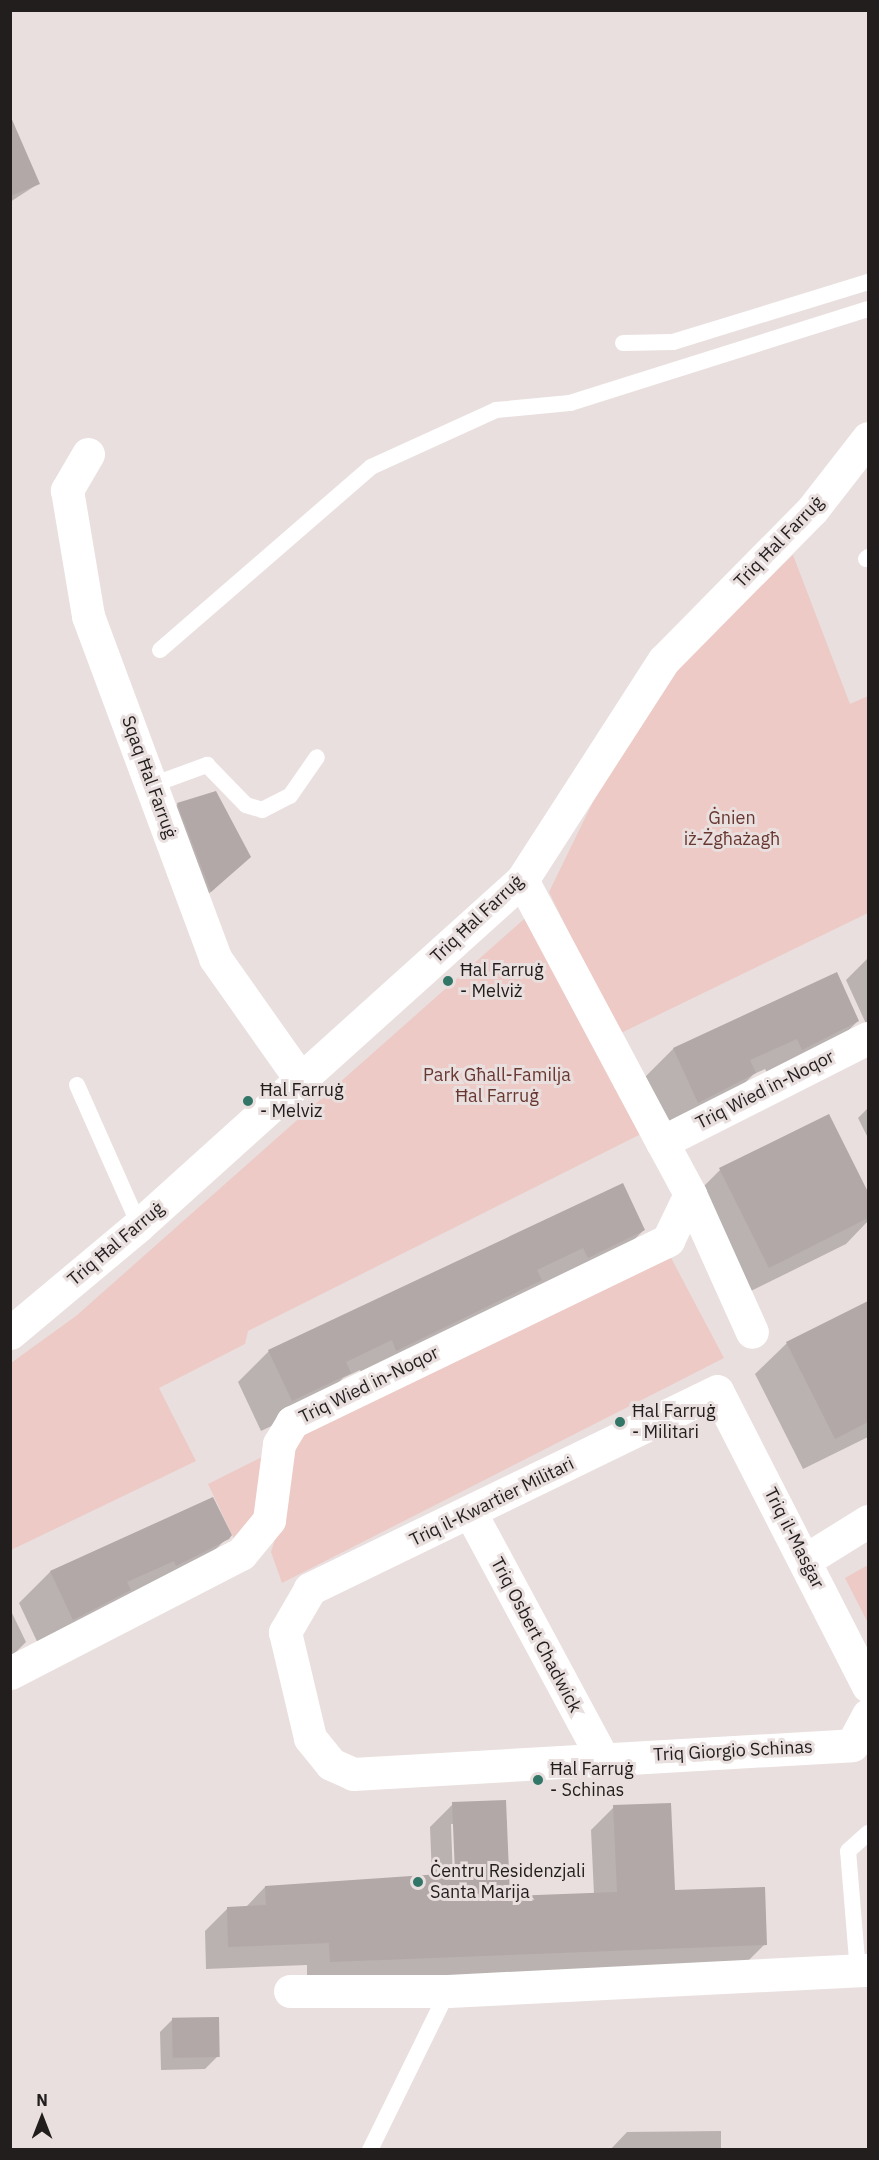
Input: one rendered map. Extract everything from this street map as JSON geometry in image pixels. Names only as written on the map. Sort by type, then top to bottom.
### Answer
[{"type":"street","name":"Triq Ħal Farruġ","points":[[10,1333],[139,1225],[522,880],[664,660],[813,510],[868,438]]},
{"type":"street","name":"Sqaq Ħal Farruġ","points":[[88,454],[67,490],[70,528],[88,616],[215,957],[301,1080]]},
{"type":"street","points":[[522,880],[690,1194],[752,1332]]},
{"type":"street","name":"Triq Wied in-Noqor","points":[[662,1142],[868,1038]]},
{"type":"street","name":"Triq Wied in-Noqor","points":[[10,1674],[241,1554],[269,1520],[279,1444],[292,1422],[668,1240],[690,1194]]},
{"type":"street","name":"Triq il-Kwartier Militari","points":[[331,1764],[310,1738],[285,1632],[310,1590],[717,1391]]},
{"type":"street","name":"Triq il-Masġar","points":[[717,1391],[807,1559],[868,1686]]},
{"type":"street","name":"Triq Osbert Chadwick","points":[[470,1512],[602,1757]]},
{"type":"street","points":[[807,1559],[868,1521]]},
{"type":"street","name":"Triq Giorgio Schinas","points":[[331,1764],[353,1774],[602,1757],[852,1745],[868,1715]]},
{"type":"street","points":[[290,1991],[448,1991],[863,1971]]},
{"type":"lane","points":[[623,343],[673,342],[868,282]]},
{"type":"lane","points":[[160,650],[371,467],[496,410],[570,403],[868,309]]},
{"type":"lane","points":[[152,785],[207,765],[246,805],[262,810],[290,796],[317,757]]},
{"type":"lane","points":[[77,1085],[139,1225]]},
{"type":"lane","points":[[863,1971],[848,1851],[868,1833]]},
{"type":"lane","points":[[370,2150],[448,1991]]},
{"type":"green space","name":"Ġnien iż-Żgħażagħ","points":[[793,555],[850,704],[868,696],[868,913],[619,1034],[549,892],[608,771],[686,657]]},
{"type":"green space","name":"Park Għall-Familja Ħal Farruġ","points":[[531,913],[641,1134],[248,1331],[245,1344],[159,1388],[196,1461],[11,1550],[11,1363],[76,1316]]},
{"type":"green space","points":[[670,1256],[724,1358],[282,1583],[271,1552],[288,1498],[289,1455],[301,1434]]},
{"type":"green space","points":[[266,1455],[265,1502],[237,1545],[208,1484]]},
{"type":"green space","points":[[868,1565],[868,1623],[845,1578]]},
{"type":"building","points":[[10,115],[40,184],[10,196]]},
{"type":"building","points":[[216,791],[251,857],[211,892],[177,803]]},
{"type":"building","points":[[837,972],[859,1021],[802,1050],[797,1039],[750,1060],[756,1073],[698,1103],[673,1048]]},
{"type":"building","points":[[829,1114],[868,1192],[868,1218],[769,1268],[719,1168]]},
{"type":"building","points":[[623,1183],[645,1230],[588,1258],[583,1248],[537,1270],[542,1280],[396,1351],[392,1340],[346,1362],[351,1373],[292,1401],[268,1350]]},
{"type":"building","points":[[868,1301],[868,1422],[835,1439],[786,1342]]},
{"type":"building","points":[[213,1497],[232,1535],[229,1539],[176,1566],[174,1561],[127,1582],[131,1590],[73,1620],[50,1571]]},
{"type":"building","name":"Ċentru Residenzjali Santa Marija","points":[[506,1800],[510,1896],[617,1892],[613,1805],[671,1803],[675,1890],[765,1887],[767,1945],[330,1962],[329,1943],[228,1947],[227,1907],[266,1905],[265,1886],[455,1873],[452,1802]]},
{"type":"building","points":[[219,2017],[220,2057],[173,2058],[172,2018]]},
{"type":"place","name":"Ħal Farruġ - Melviż","points":[[448,981]]},
{"type":"place","name":"Ħal Farruġ - Melviz","points":[[248,1101]]},
{"type":"place","name":"Ħal Farruġ - Militari","points":[[620,1422]]},
{"type":"place","name":"Ħal Farruġ - Schinas","points":[[538,1780]]},
{"type":"place","name":"Ċentru Residenzjali Santa Marija","points":[[418,1882]]}]
